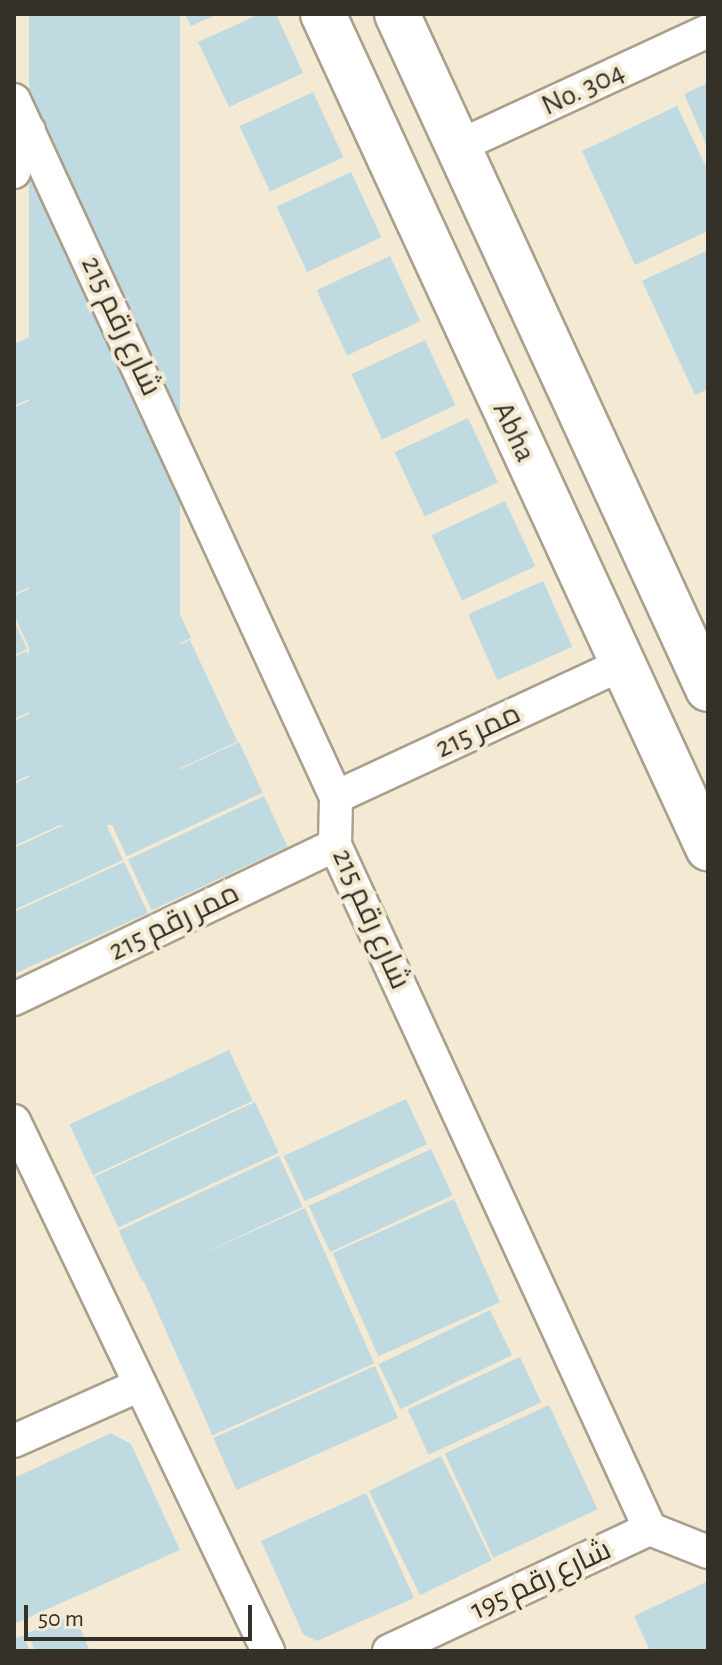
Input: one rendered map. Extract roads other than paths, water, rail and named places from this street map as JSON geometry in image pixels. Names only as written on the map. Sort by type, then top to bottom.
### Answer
[{"type":"street","name":"Abha","points":[[323,14],[708,848]]},
{"type":"street","points":[[397,14],[708,689]]},
{"type":"street","name":"No. 304","points":[[459,146],[708,31]]},
{"type":"street","name":"شارع رقم 215","points":[[14,100],[336,797],[335,845],[650,1529]]},
{"type":"street","points":[[14,172],[29,131]]},
{"type":"street","name":"ممر 215","points":[[336,797],[621,665]]},
{"type":"street","name":"ممر رقم 215","points":[[14,999],[335,845]]},
{"type":"street","points":[[14,1121],[268,1651]]},
{"type":"street","points":[[14,1441],[140,1385]]},
{"type":"street","points":[[650,1529],[708,1552]]},
{"type":"street","name":"شارع رقم 195","points":[[389,1651],[650,1529]]}]
